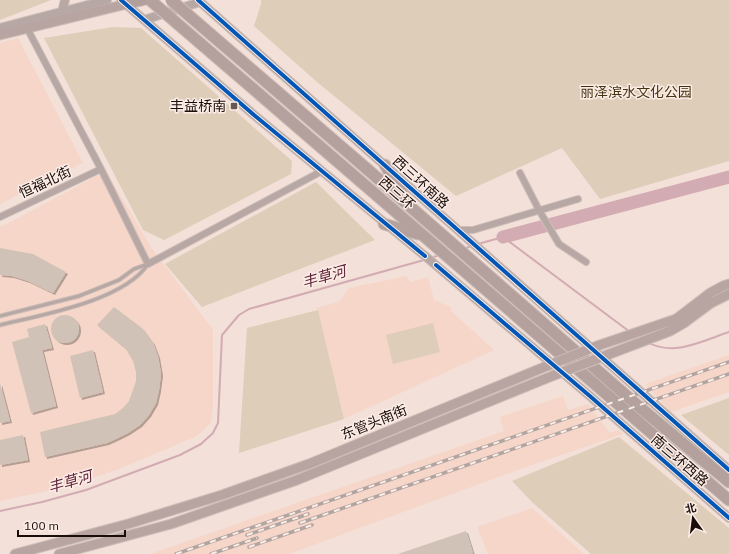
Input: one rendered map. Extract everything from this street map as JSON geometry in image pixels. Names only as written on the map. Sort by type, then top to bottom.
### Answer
[{"type":"highway","name":"西三环","points":[[150,0],[729,500]]},
{"type":"highway","name":"西三环","points":[[171,0],[729,482]]},
{"type":"highway","points":[[385,165],[410,206]]},
{"type":"highway","points":[[384,224],[422,235]]},
{"type":"main road","points":[[0,35],[124,2],[144,0]]},
{"type":"main road","name":"东管头南街","points":[[15,554],[128,524],[222,495],[309,464],[597,346],[676,319],[710,293],[729,284]]},
{"type":"main road","name":"东管头南街","points":[[59,554],[171,524],[297,480],[552,376],[670,331],[684,323],[711,303],[729,294]]},
{"type":"street","points":[[62,12],[65,0]]},
{"type":"street","points":[[0,28],[107,0]]},
{"type":"street","points":[[144,20],[199,1]]},
{"type":"street","name":"西三环南路","points":[[199,1],[628,381]]},
{"type":"street","points":[[124,2],[384,224]]},
{"type":"street","points":[[27,28],[101,169],[148,264],[322,171]]},
{"type":"street","name":"恒福北街","points":[[0,217],[101,169]]},
{"type":"street","points":[[520,173],[543,218],[559,244],[586,262]]},
{"type":"street","points":[[458,230],[473,230],[578,199]]},
{"type":"street","name":"南三环西路","points":[[384,224],[425,256],[591,397],[729,518]]},
{"type":"street","name":"南三环西路","points":[[628,381],[729,470]]},
{"type":"lane","points":[[0,316],[79,296],[119,280],[134,269],[148,264]]},
{"type":"lane","points":[[0,325],[82,305],[125,285],[143,272],[148,264]]},
{"type":"shaded area","points":[[18,38],[83,163],[0,204],[0,43]]},
{"type":"shaded area","points":[[106,171],[151,247],[213,330],[213,407],[211,422],[195,437],[116,470],[61,488],[0,501],[0,226],[5,225]]},
{"type":"shaded area","points":[[406,276],[411,282],[428,277],[434,300],[451,307],[451,311],[494,350],[344,419],[318,310],[316,308],[339,302],[349,288]]},
{"type":"shaded area","points":[[729,355],[729,392],[671,412],[645,384]]},
{"type":"shaded area","points":[[563,396],[568,410],[588,404],[610,433],[619,430],[623,434],[523,468],[289,554],[150,554],[504,431],[500,417]]},
{"type":"shaded area","points":[[532,508],[584,554],[488,554],[477,527]]},
{"type":"green space","points":[[0,0],[51,0],[0,20]]},
{"type":"green space","name":"丽泽滨水文化公园","points":[[261,0],[729,0],[729,161],[600,199],[562,148],[456,196],[317,82],[254,26]]},
{"type":"green space","points":[[113,27],[141,28],[292,161],[291,174],[164,240],[143,230],[44,38]]},
{"type":"green space","points":[[316,182],[375,240],[202,307],[165,264]]},
{"type":"green space","points":[[318,310],[344,419],[239,453],[247,328]]},
{"type":"green space","points":[[433,323],[440,352],[393,364],[386,335]]},
{"type":"green space","points":[[729,398],[729,455],[681,415]]},
{"type":"green space","points":[[619,437],[729,528],[729,554],[591,554],[532,502],[512,481]]},
{"type":"building","points":[[0,248],[33,254],[66,272],[53,293],[28,281],[12,276],[0,275]]},
{"type":"building","points":[[114,307],[142,328],[153,343],[158,356],[161,374],[156,403],[149,415],[140,425],[118,438],[107,443],[45,457],[40,432],[115,414],[129,401],[136,381],[136,372],[133,361],[126,349],[97,325]]},
{"type":"building","points":[[65,315],[75,319],[79,329],[75,339],[65,343],[55,339],[51,329],[55,319]]},
{"type":"building","points":[[45,324],[52,348],[42,350],[56,406],[31,413],[12,342],[29,337],[27,329]]},
{"type":"building","points":[[93,350],[103,392],[80,398],[70,356]]},
{"type":"building","points":[[0,383],[10,421],[0,423]]},
{"type":"building","points":[[23,435],[28,460],[0,465],[0,440]]},
{"type":"building","points":[[466,531],[473,553],[398,554]]},
{"type":"waterway","points":[[503,237],[729,177]]},
{"type":"waterway","name":"丰草河","points":[[478,244],[503,237],[630,332]]},
{"type":"waterway","name":"丰草河","points":[[463,249],[472,246]]},
{"type":"waterway","name":"丰草河","points":[[430,258],[440,255]]},
{"type":"waterway","name":"丰草河","points":[[0,511],[42,502],[86,490],[180,455],[201,444],[213,433],[218,423],[222,335],[239,315],[249,309],[424,260]]},
{"type":"waterway","name":"丰草河","points":[[647,342],[667,348],[678,348],[698,343],[729,332]]},
{"type":"railway","points":[[176,554],[729,362]]},
{"type":"railway","points":[[300,523],[729,374]]},
{"type":"railway","points":[[247,535],[308,514]]},
{"type":"railway","points":[[249,547],[312,525]]},
{"type":"railway","points":[[211,554],[257,538]]},
{"type":"cycle path","points":[[121,0],[254,115],[425,256]]},
{"type":"cycle path","points":[[198,0],[729,470]]},
{"type":"cycle path","points":[[436,265],[591,397],[729,518]]},
{"type":"place","name":"丰益桥南","points":[[234,106]]}]
